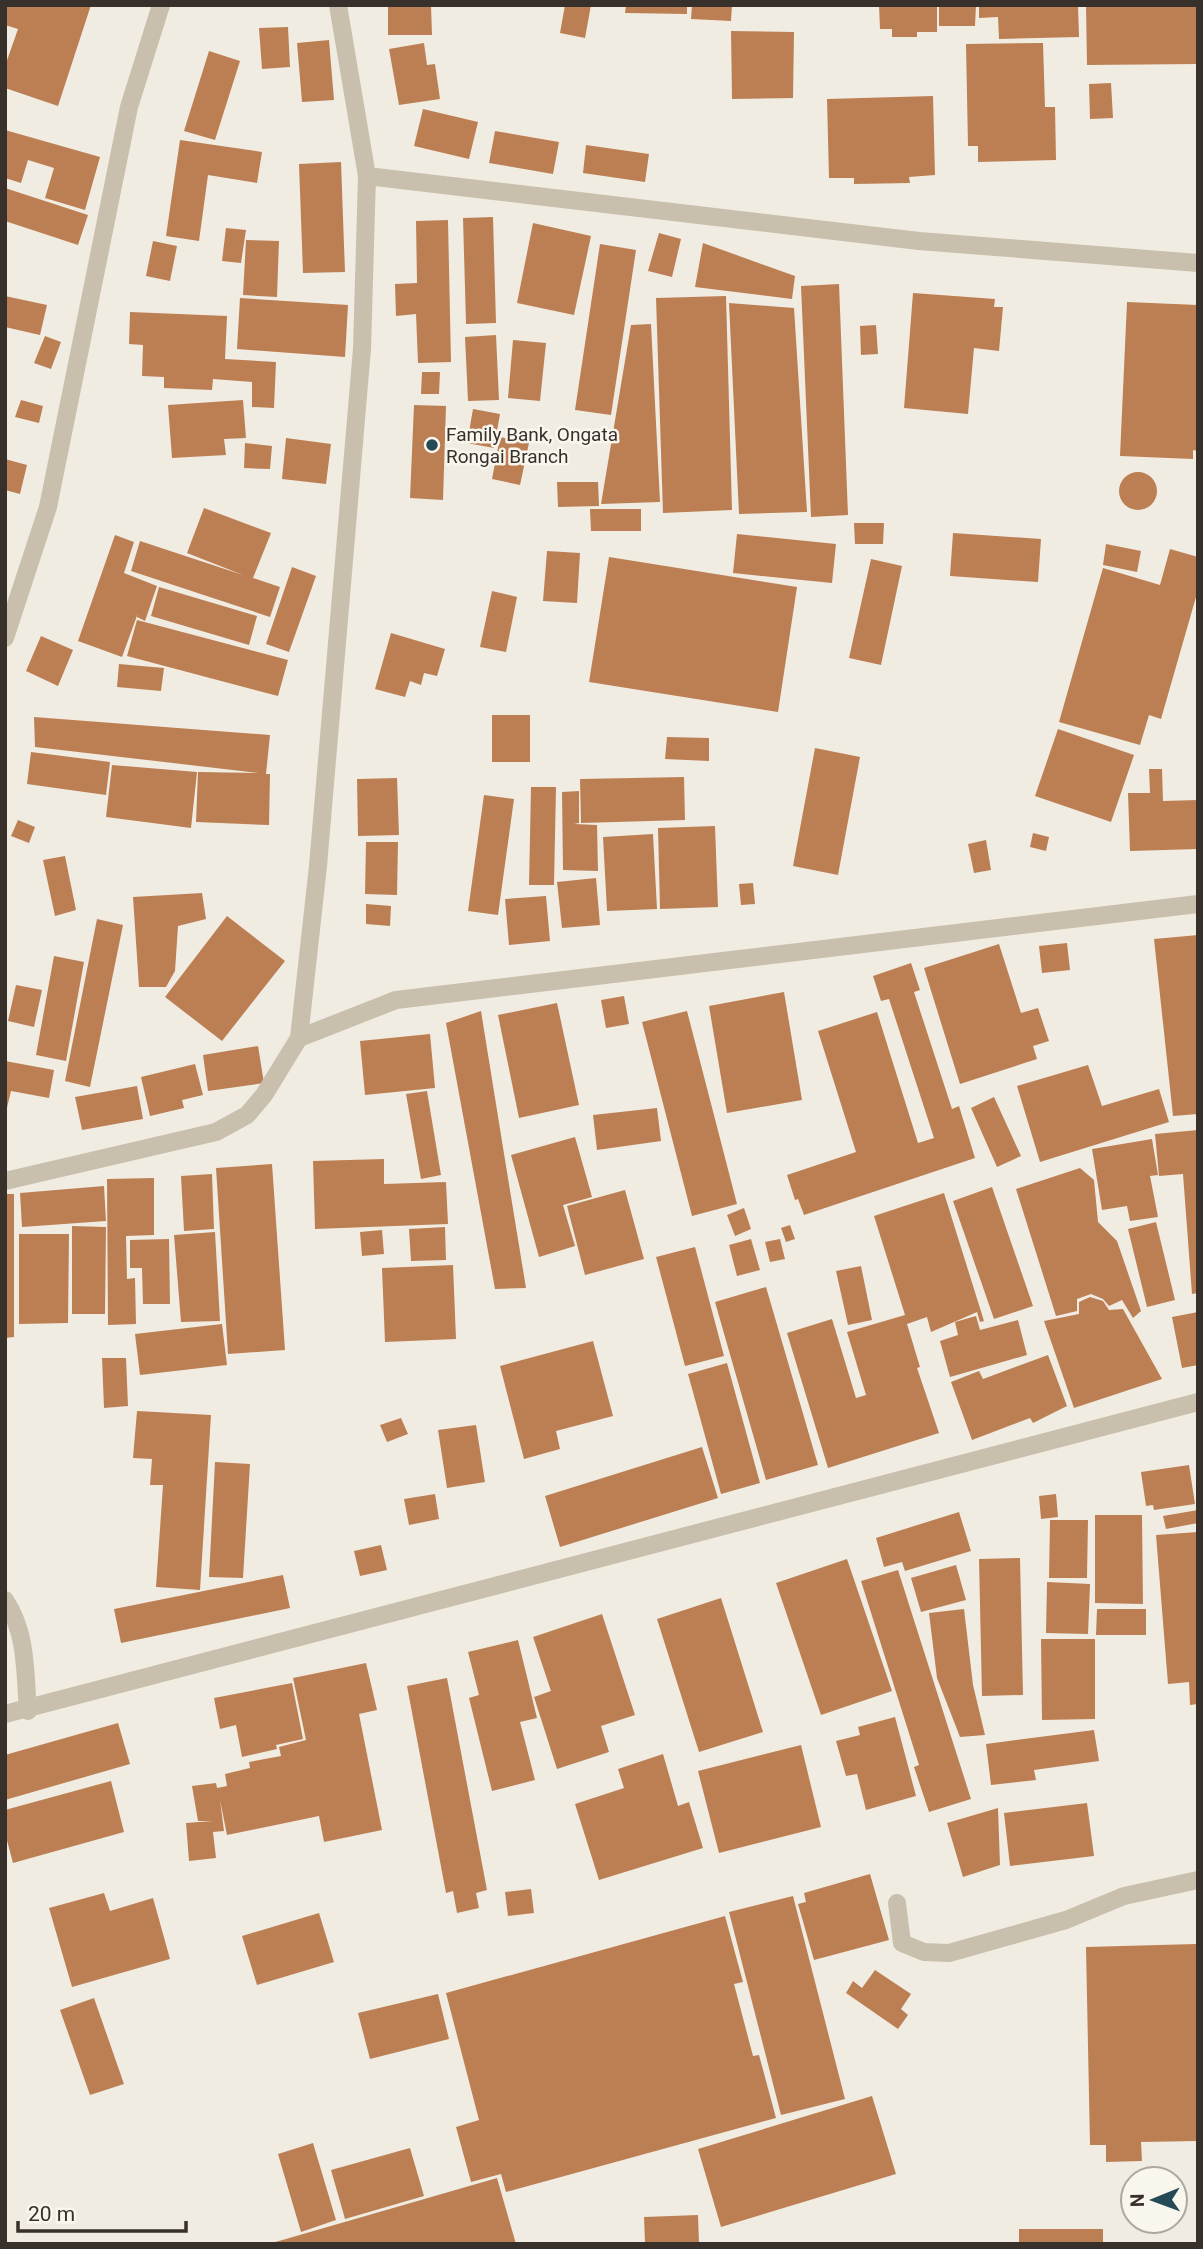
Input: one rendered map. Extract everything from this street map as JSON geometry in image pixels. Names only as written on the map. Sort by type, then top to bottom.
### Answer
[{"type":"street","points":[[5,638],[48,507],[129,107],[161,5]]},
{"type":"street","points":[[5,1181],[216,1132],[247,1115],[264,1095],[299,1038],[318,866],[361,362],[366,176],[338,5]]},
{"type":"street","points":[[366,176],[919,241],[1198,263]]},
{"type":"street","points":[[299,1038],[396,1000],[1198,904]]},
{"type":"street","points":[[5,1714],[28,1711],[1198,1402]]},
{"type":"street","points":[[5,1600],[12,1610],[24,1650],[28,1711]]},
{"type":"street","points":[[897,1903],[902,1943],[924,1952],[949,1953],[1066,1920],[1124,1896],[1198,1880]]},
{"type":"building","points":[[6,5],[91,5],[58,106],[5,88],[5,66],[18,29],[5,25]]},
{"type":"building","points":[[388,5],[431,5],[432,35],[388,35]]},
{"type":"building","points":[[565,5],[591,5],[585,38],[560,33]]},
{"type":"building","points":[[626,5],[687,5],[687,14],[625,13]]},
{"type":"building","points":[[692,5],[732,5],[731,21],[691,19]]},
{"type":"building","points":[[879,5],[937,5],[937,32],[917,32],[917,37],[892,37],[892,29],[880,29]]},
{"type":"building","points":[[939,5],[976,5],[975,26],[939,26]]},
{"type":"building","points":[[979,5],[1078,5],[1079,37],[999,39],[998,17],[979,18]]},
{"type":"building","points":[[1086,5],[1198,5],[1198,64],[1087,65]]},
{"type":"building","points":[[288,27],[290,67],[262,69],[259,28]]},
{"type":"building","points":[[731,31],[794,32],[793,98],[732,99]]},
{"type":"building","points":[[329,40],[334,100],[302,102],[297,43]]},
{"type":"building","points":[[424,43],[427,65],[435,64],[440,99],[399,105],[389,49]]},
{"type":"building","points":[[1043,43],[1045,107],[1055,107],[1056,160],[978,162],[978,146],[968,146],[966,44]]},
{"type":"building","points":[[209,51],[240,61],[215,140],[184,131]]},
{"type":"building","points":[[1111,83],[1113,118],[1090,119],[1089,84]]},
{"type":"building","points":[[933,96],[935,175],[909,177],[910,183],[854,184],[854,178],[829,178],[827,99]]},
{"type":"building","points":[[423,109],[478,122],[469,159],[414,146]]},
{"type":"building","points":[[5,130],[100,157],[85,210],[45,198],[54,168],[28,160],[21,183],[5,178]]},
{"type":"building","points":[[495,131],[559,142],[553,174],[489,163]]},
{"type":"building","points":[[180,140],[262,152],[257,183],[208,175],[199,241],[166,236]]},
{"type":"building","points":[[586,145],[649,154],[645,182],[583,173]]},
{"type":"building","points":[[341,162],[345,272],[303,273],[299,164]]},
{"type":"building","points":[[5,188],[88,215],[78,245],[5,221]]},
{"type":"building","points":[[493,217],[496,323],[466,324],[463,218]]},
{"type":"building","points":[[448,220],[451,362],[418,363],[416,314],[396,316],[395,284],[417,283],[416,221]]},
{"type":"building","points":[[533,223],[591,236],[574,315],[517,303]]},
{"type":"building","points":[[226,228],[246,230],[241,263],[222,261]]},
{"type":"building","points":[[659,233],[681,239],[672,277],[648,271]]},
{"type":"building","points":[[246,240],[279,241],[277,297],[243,295]]},
{"type":"building","points":[[153,241],[177,246],[170,281],[146,276]]},
{"type":"building","points":[[703,243],[795,276],[792,299],[695,287]]},
{"type":"building","points":[[600,244],[636,250],[611,415],[575,410]]},
{"type":"building","points":[[839,284],[848,515],[811,517],[801,286]]},
{"type":"building","points":[[913,293],[995,299],[994,307],[1003,307],[999,351],[974,348],[968,414],[904,408]]},
{"type":"building","points":[[5,296],[47,305],[40,335],[5,327]]},
{"type":"building","points":[[726,296],[732,510],[663,513],[656,298]]},
{"type":"building","points":[[240,298],[348,305],[345,357],[237,349]]},
{"type":"building","points":[[1127,302],[1198,305],[1198,451],[1193,450],[1193,459],[1120,456]]},
{"type":"building","points":[[729,303],[794,308],[807,512],[739,514]]},
{"type":"building","points":[[130,312],[227,316],[225,359],[276,362],[274,408],[252,407],[252,382],[213,379],[212,390],[164,388],[164,377],[142,376],[143,345],[129,344]]},
{"type":"building","points":[[651,324],[660,502],[601,504],[631,325]]},
{"type":"building","points":[[876,325],[878,354],[861,355],[860,326]]},
{"type":"building","points":[[496,335],[499,400],[468,401],[465,337]]},
{"type":"building","points":[[45,336],[61,342],[51,369],[34,363]]},
{"type":"building","points":[[513,340],[546,343],[540,401],[508,398]]},
{"type":"building","points":[[422,372],[440,372],[439,394],[421,394]]},
{"type":"building","points":[[21,400],[43,406],[39,423],[15,417]]},
{"type":"building","points":[[243,400],[246,438],[224,439],[226,455],[172,458],[168,405]]},
{"type":"building","points":[[414,405],[446,406],[443,500],[410,498]]},
{"type":"building","points":[[473,409],[500,414],[494,448],[467,443]]},
{"type":"building","points":[[500,437],[529,443],[520,485],[492,479]]},
{"type":"building","points":[[286,438],[331,444],[326,484],[282,479]]},
{"type":"building","points":[[245,443],[272,446],[270,469],[244,468]]},
{"type":"building","points":[[5,459],[27,465],[20,494],[5,490]]},
{"type":"building","points":[[1138,472],[1151,478],[1157,491],[1151,504],[1138,510],[1125,504],[1119,491],[1125,478]]},
{"type":"building","points":[[557,482],[598,482],[599,506],[558,507]]},
{"type":"building","points":[[204,508],[271,533],[253,578],[280,587],[270,617],[131,571],[140,541],[243,575],[187,553]]},
{"type":"building","points":[[590,509],[641,509],[641,531],[591,531]]},
{"type":"building","points":[[854,523],[884,523],[883,544],[855,544]]},
{"type":"building","points":[[953,533],[1041,539],[1038,582],[950,576]]},
{"type":"building","points":[[737,534],[836,544],[832,583],[733,573]]},
{"type":"building","points":[[115,535],[134,542],[124,573],[157,586],[145,621],[137,617],[138,613],[122,657],[78,641]]},
{"type":"building","points":[[1106,544],[1141,551],[1137,572],[1103,565]]},
{"type":"building","points":[[1170,549],[1198,557],[1198,590],[1161,719],[1149,715],[1140,745],[1059,722],[1103,568],[1160,585]]},
{"type":"building","points":[[547,551],[580,553],[577,603],[543,601]]},
{"type":"building","points":[[609,557],[797,587],[778,712],[589,682]]},
{"type":"building","points":[[871,559],[902,566],[881,665],[849,658]]},
{"type":"building","points":[[292,567],[316,576],[289,652],[266,644]]},
{"type":"building","points":[[159,587],[257,616],[249,645],[151,616]]},
{"type":"building","points":[[492,591],[517,597],[506,652],[480,647]]},
{"type":"building","points":[[137,620],[288,660],[278,696],[127,656]]},
{"type":"building","points":[[391,633],[445,649],[437,676],[424,673],[421,685],[410,681],[405,697],[375,689]]},
{"type":"building","points":[[41,636],[73,650],[58,686],[26,671]]},
{"type":"building","points":[[119,664],[164,668],[161,691],[117,687]]},
{"type":"building","points":[[492,715],[530,715],[530,762],[492,762]]},
{"type":"building","points":[[34,717],[270,735],[266,774],[270,774],[269,825],[196,822],[198,772],[259,773],[35,747]]},
{"type":"building","points":[[1058,729],[1134,755],[1111,822],[1035,796]]},
{"type":"building","points":[[667,737],[709,738],[709,761],[665,759]]},
{"type":"building","points":[[815,748],[860,757],[838,875],[793,866]]},
{"type":"building","points":[[31,752],[110,762],[106,795],[27,784]]},
{"type":"building","points":[[112,765],[197,772],[191,828],[106,817]]},
{"type":"building","points":[[1149,769],[1162,769],[1163,801],[1198,800],[1198,849],[1130,851],[1128,793],[1150,793]]},
{"type":"building","points":[[684,777],[685,820],[581,823],[580,779]]},
{"type":"building","points":[[397,778],[399,835],[358,836],[357,779]]},
{"type":"building","points":[[531,787],[556,787],[554,885],[529,885]]},
{"type":"building","points":[[579,791],[579,823],[574,824],[597,825],[598,871],[563,870],[562,792]]},
{"type":"building","points":[[484,795],[514,799],[498,915],[468,911]]},
{"type":"building","points":[[18,820],[35,827],[29,843],[11,836]]},
{"type":"building","points":[[715,826],[718,907],[660,909],[658,828]]},
{"type":"building","points":[[1033,833],[1049,837],[1046,851],[1030,847]]},
{"type":"building","points":[[653,834],[657,909],[607,911],[603,837]]},
{"type":"building","points":[[986,840],[991,870],[974,873],[968,844]]},
{"type":"building","points":[[366,842],[398,842],[397,895],[365,894]]},
{"type":"building","points":[[65,856],[76,910],[55,916],[43,860]]},
{"type":"building","points":[[596,878],[600,925],[562,928],[557,882]]},
{"type":"building","points":[[753,883],[755,904],[741,905],[739,884]]},
{"type":"building","points":[[202,893],[206,919],[178,926],[175,971],[166,987],[139,987],[133,897]]},
{"type":"building","points":[[546,896],[550,941],[509,945],[505,899]]},
{"type":"building","points":[[366,904],[391,906],[390,926],[366,924]]},
{"type":"building","points":[[227,916],[285,961],[222,1041],[165,997]]},
{"type":"building","points":[[97,919],[123,925],[90,1087],[65,1081]]},
{"type":"building","points":[[1198,935],[1198,1114],[1173,1116],[1154,939]]},
{"type":"building","points":[[1067,943],[1070,970],[1042,973],[1039,946]]},
{"type":"building","points":[[999,944],[1021,1013],[1038,1008],[1049,1041],[1033,1046],[1037,1059],[960,1084],[924,968]]},
{"type":"building","points":[[54,956],[84,962],[66,1061],[36,1055]]},
{"type":"building","points":[[911,963],[920,990],[914,992],[952,1109],[959,1106],[975,1158],[804,1215],[798,1199],[795,1200],[787,1175],[856,1152],[818,1031],[877,1012],[918,1143],[934,1138],[889,999],[881,1001],[873,976]]},
{"type":"building","points":[[16,985],[42,990],[34,1027],[8,1021]]},
{"type":"building","points":[[784,992],[802,1100],[727,1113],[709,1006]]},
{"type":"building","points":[[624,996],[629,1024],[606,1028],[601,1000]]},
{"type":"building","points":[[557,1003],[579,1105],[519,1118],[498,1015]]},
{"type":"building","points":[[481,1011],[526,1288],[495,1289],[446,1023]]},
{"type":"building","points":[[687,1011],[737,1204],[692,1216],[642,1022]]},
{"type":"building","points":[[430,1034],[435,1088],[365,1095],[360,1041]]},
{"type":"building","points":[[258,1046],[264,1083],[208,1091],[203,1055]]},
{"type":"building","points":[[5,1061],[54,1070],[49,1098],[11,1091],[5,1116]]},
{"type":"building","points":[[195,1064],[203,1095],[182,1100],[184,1108],[150,1116],[141,1077]]},
{"type":"building","points":[[1088,1065],[1102,1106],[1159,1089],[1169,1122],[1040,1162],[1017,1086]]},
{"type":"building","points":[[137,1086],[143,1119],[82,1130],[75,1097]]},
{"type":"building","points":[[427,1091],[441,1175],[421,1179],[406,1094]]},
{"type":"building","points":[[994,1097],[1021,1156],[997,1167],[971,1108]]},
{"type":"building","points":[[657,1108],[661,1141],[597,1150],[593,1115]]},
{"type":"building","points":[[1198,1130],[1198,1293],[1192,1294],[1183,1174],[1159,1176],[1155,1134]]},
{"type":"building","points":[[575,1137],[592,1197],[563,1205],[575,1246],[539,1257],[511,1155]]},
{"type":"building","points":[[1152,1139],[1158,1175],[1150,1176],[1158,1217],[1130,1221],[1127,1206],[1102,1210],[1092,1149]]},
{"type":"building","points":[[384,1159],[384,1184],[446,1182],[448,1224],[315,1229],[313,1161]]},
{"type":"building","points":[[272,1164],[285,1350],[228,1354],[216,1168]]},
{"type":"building","points":[[1080,1168],[1094,1180],[1098,1222],[1117,1241],[1141,1311],[1133,1318],[1122,1300],[1109,1306],[1103,1299],[1091,1294],[1077,1299],[1077,1311],[1056,1316],[1016,1189]]},
{"type":"building","points":[[212,1174],[214,1229],[184,1231],[181,1176]]},
{"type":"building","points":[[154,1178],[154,1235],[126,1236],[127,1279],[135,1278],[136,1324],[108,1325],[107,1179]]},
{"type":"building","points":[[104,1186],[106,1221],[22,1227],[20,1193]]},
{"type":"building","points":[[992,1187],[1033,1306],[994,1319],[953,1201]]},
{"type":"building","points":[[625,1190],[644,1259],[585,1275],[567,1206]]},
{"type":"building","points":[[944,1193],[984,1321],[980,1322],[977,1312],[931,1332],[927,1317],[907,1324],[920,1367],[917,1368],[939,1433],[828,1468],[787,1333],[832,1319],[856,1398],[866,1395],[847,1332],[905,1315],[874,1216]]},
{"type":"building","points":[[5,1194],[14,1194],[14,1337],[5,1338]]},
{"type":"building","points":[[744,1208],[751,1229],[735,1236],[727,1215]]},
{"type":"building","points":[[1156,1222],[1175,1300],[1147,1307],[1128,1229]]},
{"type":"building","points":[[790,1225],[795,1239],[786,1242],[781,1228]]},
{"type":"building","points":[[72,1226],[106,1227],[105,1314],[72,1314]]},
{"type":"building","points":[[445,1227],[446,1260],[411,1261],[409,1229]]},
{"type":"building","points":[[382,1230],[384,1254],[362,1256],[360,1232]]},
{"type":"building","points":[[215,1232],[220,1321],[181,1322],[174,1235]]},
{"type":"building","points":[[19,1234],[69,1234],[68,1323],[19,1324]]},
{"type":"building","points":[[169,1239],[170,1304],[143,1304],[142,1268],[130,1268],[130,1240]]},
{"type":"building","points":[[751,1239],[760,1270],[737,1276],[729,1245]]},
{"type":"building","points":[[780,1239],[785,1259],[770,1262],[765,1242]]},
{"type":"building","points":[[695,1247],[724,1356],[685,1366],[656,1257]]},
{"type":"building","points":[[453,1265],[456,1339],[385,1342],[382,1268]]},
{"type":"building","points":[[861,1266],[872,1320],[848,1325],[836,1271]]},
{"type":"building","points":[[766,1287],[818,1465],[766,1480],[715,1302]]},
{"type":"building","points":[[1090,1297],[1103,1301],[1109,1310],[1123,1309],[1162,1379],[1074,1408],[1044,1321],[1079,1314],[1079,1302]]},
{"type":"building","points":[[1198,1312],[1198,1365],[1182,1368],[1172,1317]]},
{"type":"building","points":[[976,1316],[980,1330],[1018,1320],[1027,1355],[950,1377],[940,1341],[958,1335],[955,1322]]},
{"type":"building","points":[[222,1324],[227,1365],[140,1375],[135,1334]]},
{"type":"building","points":[[593,1341],[613,1416],[556,1431],[560,1449],[524,1459],[500,1366]]},
{"type":"building","points":[[1048,1355],[1067,1406],[1033,1423],[1030,1418],[972,1440],[951,1382],[979,1371],[983,1379]]},
{"type":"building","points":[[102,1358],[126,1358],[128,1406],[104,1408]]},
{"type":"building","points":[[727,1363],[760,1483],[721,1494],[688,1374]]},
{"type":"building","points":[[137,1411],[211,1415],[200,1590],[156,1587],[163,1485],[150,1485],[152,1459],[133,1458]]},
{"type":"building","points":[[401,1418],[408,1434],[387,1442],[380,1425]]},
{"type":"building","points":[[476,1425],[485,1482],[447,1488],[438,1430]]},
{"type":"building","points":[[702,1447],[718,1498],[560,1547],[545,1496]]},
{"type":"building","points":[[215,1462],[250,1464],[243,1578],[209,1577]]},
{"type":"building","points":[[1189,1465],[1195,1504],[1154,1510],[1153,1505],[1146,1506],[1141,1472]]},
{"type":"building","points":[[435,1494],[439,1519],[409,1525],[404,1499]]},
{"type":"building","points":[[1056,1494],[1058,1517],[1041,1519],[1039,1496]]},
{"type":"building","points":[[1198,1510],[1198,1523],[1166,1529],[1163,1516]]},
{"type":"building","points":[[959,1512],[971,1551],[905,1571],[902,1562],[884,1567],[876,1538]]},
{"type":"building","points":[[1095,1515],[1142,1515],[1143,1604],[1095,1603]]},
{"type":"building","points":[[1050,1520],[1088,1520],[1087,1578],[1049,1578]]},
{"type":"building","points":[[1198,1532],[1198,1704],[1190,1705],[1189,1682],[1168,1684],[1156,1535]]},
{"type":"building","points":[[381,1545],[387,1570],[360,1576],[354,1551]]},
{"type":"building","points":[[1020,1558],[1023,1695],[982,1696],[979,1559]]},
{"type":"building","points":[[847,1559],[892,1691],[821,1715],[776,1583]]},
{"type":"building","points":[[956,1565],[966,1600],[921,1612],[911,1578]]},
{"type":"building","points":[[898,1570],[971,1799],[929,1812],[914,1767],[919,1765],[861,1581]]},
{"type":"building","points":[[283,1575],[290,1608],[121,1643],[114,1609]]},
{"type":"building","points":[[1047,1582],[1090,1584],[1088,1634],[1046,1633]]},
{"type":"building","points":[[721,1598],[763,1732],[699,1752],[657,1619]]},
{"type":"building","points":[[964,1609],[973,1685],[985,1735],[960,1737],[937,1678],[929,1613]]},
{"type":"building","points":[[1097,1609],[1146,1609],[1146,1635],[1096,1635]]},
{"type":"building","points":[[602,1614],[635,1715],[601,1726],[609,1752],[557,1769],[534,1697],[551,1691],[533,1637]]},
{"type":"building","points":[[1041,1639],[1095,1639],[1095,1719],[1042,1720]]},
{"type":"building","points":[[518,1640],[537,1718],[520,1722],[535,1780],[492,1791],[469,1698],[479,1695],[468,1652]]},
{"type":"building","points":[[366,1663],[377,1710],[359,1714],[382,1830],[324,1842],[319,1816],[227,1835],[220,1800],[224,1831],[213,1832],[216,1858],[189,1861],[186,1823],[213,1821],[198,1821],[192,1786],[216,1783],[217,1788],[227,1786],[225,1774],[250,1768],[249,1762],[281,1756],[279,1747],[306,1740],[293,1678]]},
{"type":"building","points":[[447,1678],[487,1890],[476,1893],[479,1908],[457,1913],[453,1891],[446,1893],[407,1686]]},
{"type":"building","points":[[292,1683],[303,1739],[276,1745],[277,1749],[242,1757],[236,1725],[220,1729],[214,1698]]},
{"type":"building","points":[[895,1717],[916,1796],[866,1810],[857,1774],[846,1776],[836,1741],[860,1735],[858,1727]]},
{"type":"building","points":[[118,1723],[130,1764],[5,1800],[5,1755]]},
{"type":"building","points":[[1094,1730],[1099,1761],[1034,1770],[1036,1780],[991,1785],[986,1744]]},
{"type":"building","points":[[801,1745],[821,1827],[719,1853],[698,1771]]},
{"type":"building","points":[[663,1754],[678,1806],[689,1802],[703,1848],[599,1880],[575,1804],[624,1788],[618,1769]]},
{"type":"building","points":[[111,1781],[124,1832],[13,1863],[5,1833],[5,1810]]},
{"type":"building","points":[[1087,1803],[1094,1856],[1010,1866],[1004,1813]]},
{"type":"building","points":[[998,1808],[1000,1865],[963,1877],[947,1823]]},
{"type":"building","points":[[870,1874],[889,1940],[814,1960],[798,1904],[806,1902],[804,1893]]},
{"type":"building","points":[[531,1889],[534,1913],[508,1916],[505,1892]]},
{"type":"building","points":[[104,1893],[110,1911],[153,1898],[170,1959],[72,1987],[49,1908]]},
{"type":"building","points":[[793,1896],[845,2099],[781,2115],[729,1912]]},
{"type":"building","points":[[319,1913],[334,1962],[257,1985],[242,1936]]},
{"type":"building","points":[[725,1916],[743,1982],[734,1984],[753,2056],[759,2055],[776,2118],[506,2192],[501,2174],[471,2182],[456,2127],[479,2120],[446,1993]]},
{"type":"building","points":[[1196,1944],[1198,2141],[1141,2142],[1142,2161],[1106,2162],[1106,2145],[1090,2145],[1086,1947]]},
{"type":"building","points":[[875,1970],[911,1994],[901,2009],[908,2015],[898,2029],[846,1993],[853,1981],[862,1988]]},
{"type":"building","points":[[438,1994],[449,2039],[370,2059],[358,2013]]},
{"type":"building","points":[[94,1998],[124,2084],[90,2095],[60,2010]]},
{"type":"building","points":[[872,2096],[896,2174],[721,2227],[698,2149]]},
{"type":"building","points":[[313,2143],[336,2220],[301,2232],[278,2154]]},
{"type":"building","points":[[410,2148],[424,2196],[345,2219],[331,2170]]},
{"type":"building","points":[[497,2178],[516,2244],[272,2244],[272,2243]]},
{"type":"building","points":[[698,2215],[699,2244],[645,2244],[644,2217]]},
{"type":"building","points":[[1019,2229],[1103,2229],[1103,2244],[1019,2244]]},
{"type":"place","name":"Family Bank, Ongata Rongai Branch","points":[[432,445]]}]
